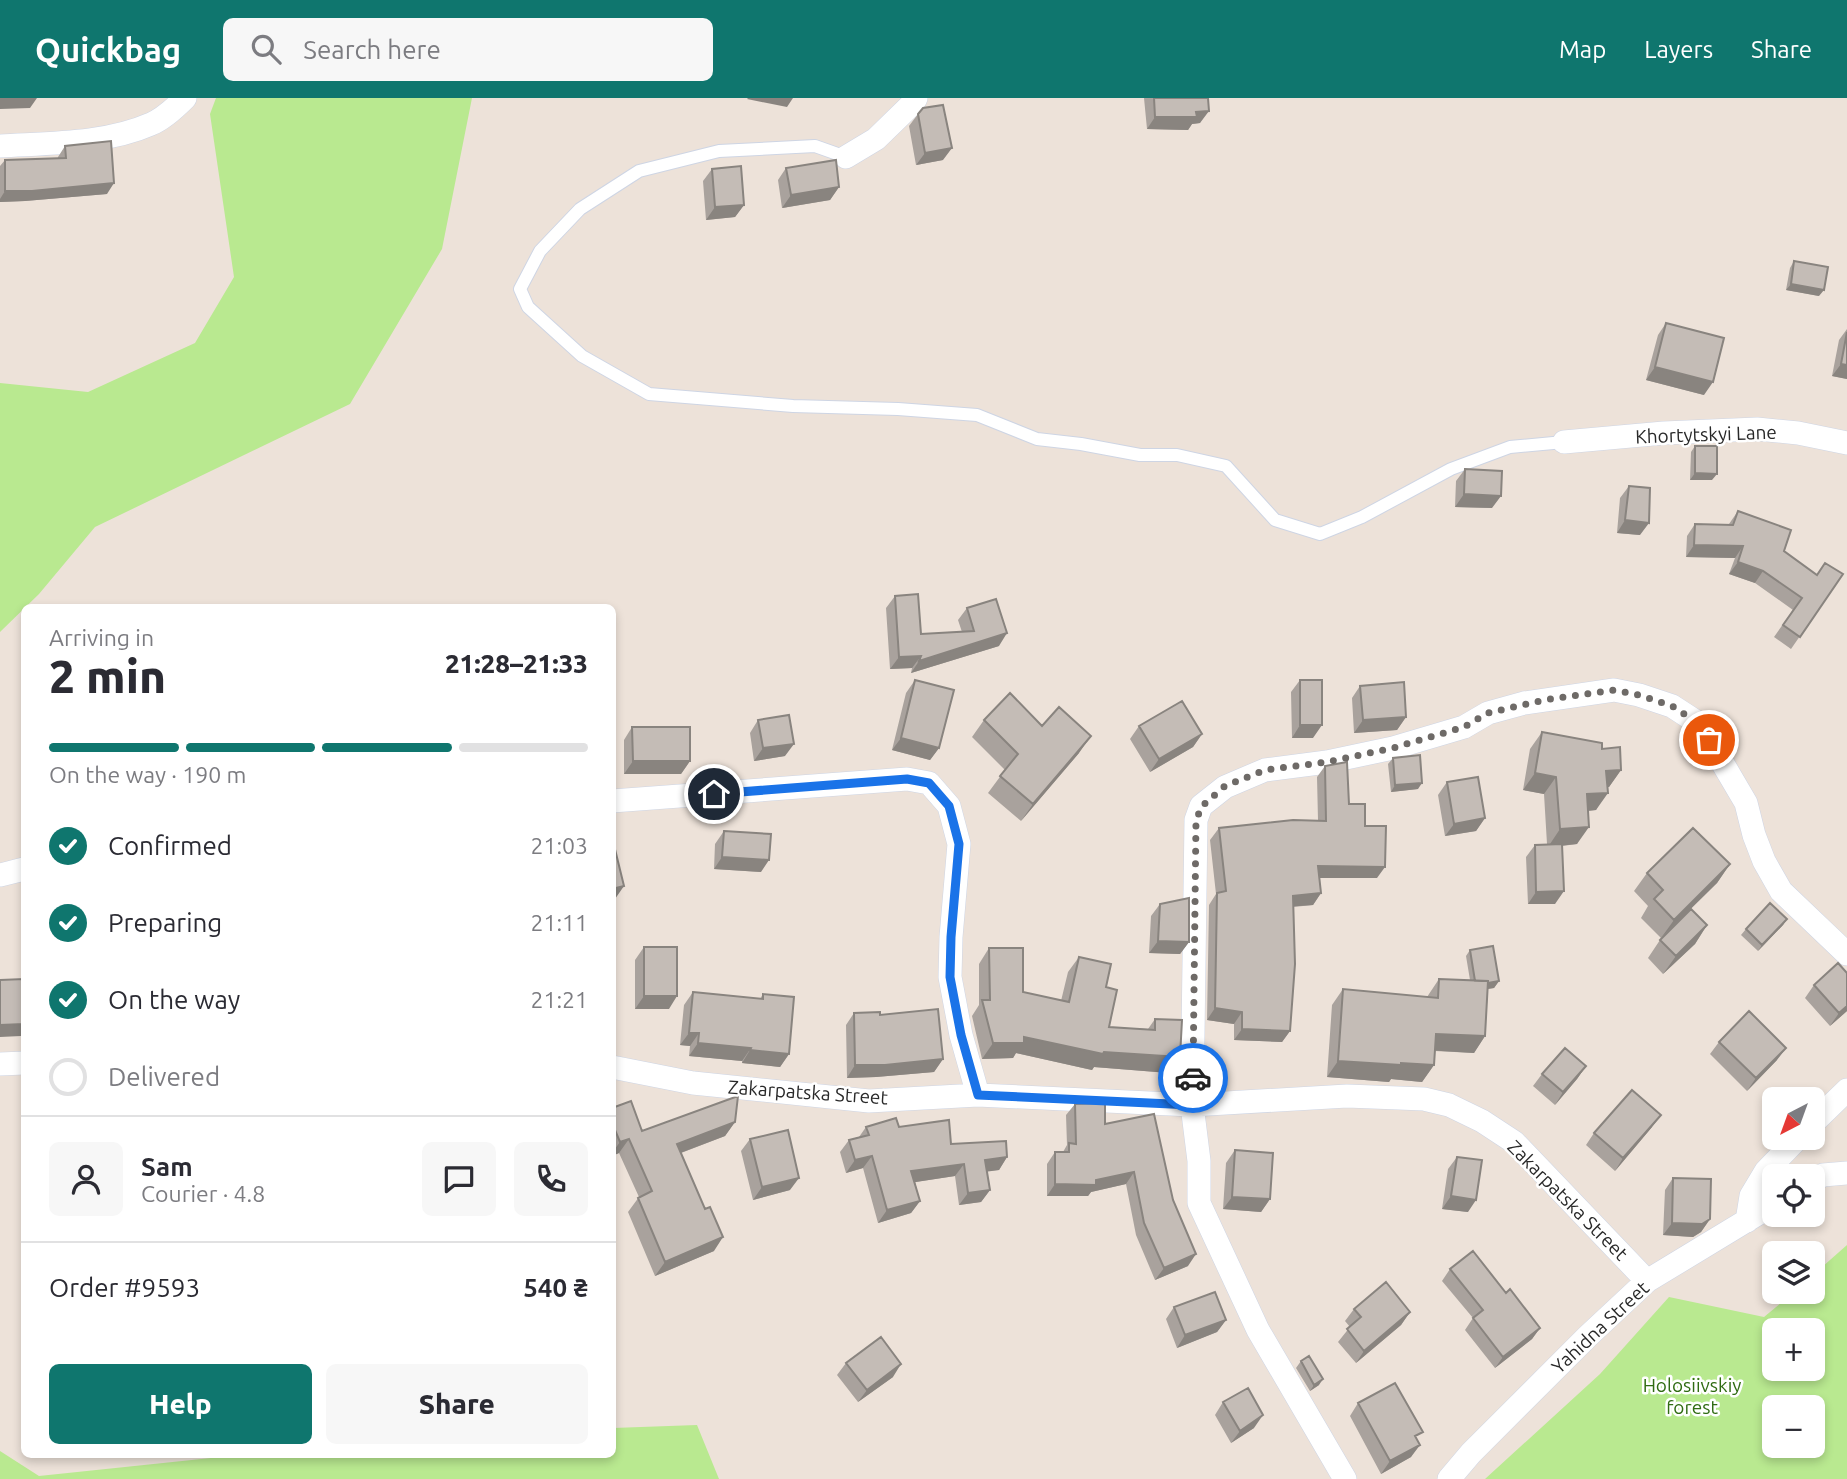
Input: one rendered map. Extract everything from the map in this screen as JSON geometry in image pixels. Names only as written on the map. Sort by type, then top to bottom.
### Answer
[{"type":"street","points":[[0,146],[113,136],[153,123],[185,98]]},
{"type":"street","points":[[846,157],[876,139],[916,98]]},
{"type":"street","name":"Khortytskyi Lane","points":[[1564,442],[1664,433],[1757,429],[1798,433],[1847,443]]},
{"type":"street","points":[[1345,1479],[1258,1330],[1199,1203],[1199,1161],[1192,1105],[1196,820],[1202,806],[1225,786],[1265,770],[1327,762],[1393,748],[1464,727],[1488,713],[1524,703],[1614,690],[1639,695],[1672,706],[1695,721],[1746,803],[1764,861],[1781,891],[1847,954]]},
{"type":"street","points":[[616,801],[907,779],[929,783],[949,806],[959,844],[950,977],[961,1035],[978,1095]]},
{"type":"street","points":[[0,875],[21,870]]},
{"type":"street","points":[[0,1064],[21,1063]]},
{"type":"street","name":"Zakarpatska Street","points":[[616,1068],[692,1083],[869,1101],[978,1095],[1192,1105],[1347,1096],[1424,1099],[1449,1105],[1482,1121],[1514,1142],[1647,1281]]},
{"type":"street","points":[[1825,1111],[1847,1090]]},
{"type":"street","points":[[1747,1221],[1751,1196],[1766,1171],[1786,1150]]},
{"type":"street","points":[[1825,1175],[1847,1173]]},
{"type":"street","name":"Yahidna Street","points":[[1449,1479],[1471,1452],[1647,1281],[1762,1212]]},
{"type":"lane","points":[[846,157],[815,146],[719,151],[639,171],[580,209],[540,251],[520,289],[528,307],[582,356],[649,394],[793,406],[977,415],[1037,439],[1140,455],[1177,455],[1226,466],[1275,520],[1320,534],[1362,517],[1451,468],[1510,447],[1564,442]]},
{"type":"green space","points":[[216,98],[472,98],[442,249],[350,404],[95,527],[39,594],[29,604],[21,604],[21,612],[0,632],[0,383],[88,392],[195,343],[234,277],[210,114]]},
{"type":"green space","name":"Holosiivskiy forest","points":[[1847,1245],[1847,1479],[1485,1479],[1600,1374],[1669,1297],[1764,1317],[1780,1304],[1825,1304],[1825,1264]]},
{"type":"green space","points":[[697,1425],[719,1479],[0,1479],[0,1451],[39,1476],[211,1458],[616,1458],[616,1428]]},
{"type":"building","points":[[1154,98],[1208,98],[1209,111],[1196,112],[1197,117],[1155,117]]},
{"type":"building","points":[[943,105],[952,148],[925,153],[918,114],[923,108]]},
{"type":"building","points":[[111,141],[114,183],[5,191],[5,160],[66,158],[65,146]]},
{"type":"building","points":[[836,160],[839,187],[791,195],[786,168]]},
{"type":"building","points":[[741,166],[744,205],[715,207],[712,169]]},
{"type":"building","points":[[1794,261],[1828,267],[1824,290],[1791,284]]},
{"type":"building","points":[[1666,323],[1724,338],[1713,382],[1655,367]]},
{"type":"building","points":[[1847,332],[1847,365],[1841,364]]},
{"type":"building","points":[[1695,446],[1717,446],[1717,474],[1695,473]]},
{"type":"building","points":[[1465,469],[1502,471],[1501,496],[1464,494]]},
{"type":"building","points":[[1629,486],[1650,488],[1649,523],[1625,520]]},
{"type":"building","points":[[1738,511],[1791,530],[1784,551],[1817,575],[1825,563],[1843,574],[1800,637],[1783,625],[1802,598],[1763,571],[1738,562],[1743,546],[1694,545],[1695,524],[1733,525]]},
{"type":"building","points":[[918,594],[921,634],[974,631],[967,608],[996,599],[1007,633],[919,661],[921,656],[899,657],[895,596]]},
{"type":"building","points":[[915,680],[954,690],[939,748],[901,738]]},
{"type":"building","points":[[1300,680],[1322,680],[1322,725],[1300,725]]},
{"type":"building","points":[[1404,682],[1406,717],[1363,720],[1360,686]]},
{"type":"building","points":[[1010,693],[1042,726],[1059,707],[1091,736],[1033,804],[1000,776],[1018,754],[984,720]]},
{"type":"building","points":[[1182,701],[1202,734],[1159,759],[1139,726]]},
{"type":"building","points":[[789,715],[794,744],[763,748],[758,720]]},
{"type":"building","points":[[632,727],[690,727],[690,761],[633,761]]},
{"type":"building","points":[[1542,732],[1602,743],[1602,749],[1620,747],[1621,770],[1606,771],[1608,793],[1587,794],[1589,827],[1560,829],[1556,777],[1535,773]]},
{"type":"building","points":[[1420,755],[1422,783],[1395,785],[1393,758]]},
{"type":"building","points":[[1347,762],[1349,804],[1365,804],[1365,826],[1386,826],[1385,867],[1318,866],[1321,893],[1293,896],[1295,964],[1290,1031],[1242,1029],[1242,1012],[1215,1008],[1217,893],[1226,891],[1219,828],[1293,820],[1326,821],[1325,766]]},
{"type":"building","points":[[1478,777],[1485,818],[1454,824],[1447,782]]},
{"type":"building","points":[[1693,828],[1730,864],[1674,920],[1654,899],[1663,890],[1647,873]]},
{"type":"building","points":[[724,831],[771,834],[769,860],[722,857]]},
{"type":"building","points":[[1562,844],[1564,891],[1536,892],[1535,845]]},
{"type":"building","points":[[616,853],[624,886],[616,888]]},
{"type":"building","points":[[1189,898],[1189,942],[1158,941],[1160,904]]},
{"type":"building","points":[[1770,903],[1787,919],[1762,945],[1746,929]]},
{"type":"building","points":[[1691,909],[1707,925],[1676,956],[1660,940]]},
{"type":"building","points":[[1493,946],[1499,981],[1475,981],[1470,950]]},
{"type":"building","points":[[644,947],[677,947],[677,996],[644,996]]},
{"type":"building","points":[[989,948],[1023,948],[1023,992],[1069,1002],[1079,957],[1111,964],[1106,987],[1117,990],[1109,1027],[1155,1030],[1155,1019],[1182,1020],[1180,1057],[1103,1054],[1024,1037],[1024,1043],[993,1043],[982,1000],[990,1000]]},
{"type":"building","points":[[1838,963],[1847,973],[1847,1006],[1839,1013],[1814,985]]},
{"type":"building","points":[[21,979],[21,1024],[0,1025],[0,980]]},
{"type":"building","points":[[1439,979],[1488,981],[1485,1036],[1436,1034],[1434,1065],[1338,1061],[1343,989],[1438,998]]},
{"type":"building","points":[[693,992],[763,999],[763,994],[794,997],[789,1054],[698,1043],[699,1033],[689,1033]]},
{"type":"building","points":[[938,1009],[943,1059],[855,1065],[854,1013],[880,1012],[880,1015]]},
{"type":"building","points":[[1749,1011],[1786,1048],[1756,1078],[1719,1042]]},
{"type":"building","points":[[1565,1048],[1586,1066],[1563,1092],[1542,1074]]},
{"type":"building","points":[[1632,1090],[1661,1115],[1623,1158],[1594,1133]]},
{"type":"building","points":[[738,1096],[735,1122],[677,1144],[705,1209],[710,1207],[723,1237],[665,1262],[638,1198],[652,1191],[629,1139],[620,1142],[616,1132],[616,1107],[631,1101],[642,1131]]},
{"type":"building","points":[[1105,1103],[1105,1124],[1154,1114],[1173,1200],[1196,1254],[1164,1268],[1144,1223],[1134,1172],[1096,1180],[1096,1185],[1055,1184],[1055,1152],[1069,1152],[1069,1143],[1076,1144],[1075,1104]]},
{"type":"building","points":[[896,1118],[899,1127],[949,1120],[951,1144],[1006,1141],[1007,1157],[985,1160],[990,1190],[968,1193],[964,1164],[911,1171],[920,1201],[887,1210],[872,1156],[855,1160],[849,1140],[869,1135],[866,1127]]},
{"type":"building","points":[[788,1130],[799,1178],[762,1187],[750,1139]]},
{"type":"building","points":[[1235,1150],[1273,1153],[1270,1199],[1232,1197]]},
{"type":"building","points":[[1457,1157],[1482,1160],[1476,1200],[1451,1196]]},
{"type":"building","points":[[1673,1178],[1711,1179],[1710,1219],[1702,1224],[1672,1223]]},
{"type":"building","points":[[1473,1251],[1506,1293],[1510,1289],[1540,1328],[1503,1357],[1473,1318],[1483,1310],[1450,1269]]},
{"type":"building","points":[[1386,1282],[1410,1312],[1364,1351],[1347,1329],[1361,1317],[1354,1309]]},
{"type":"building","points":[[1215,1292],[1226,1320],[1185,1335],[1174,1307]]},
{"type":"building","points":[[881,1337],[901,1364],[867,1390],[846,1363]]},
{"type":"building","points":[[1309,1356],[1323,1379],[1314,1385],[1301,1361]]},
{"type":"building","points":[[1395,1383],[1423,1432],[1415,1436],[1420,1445],[1390,1461],[1358,1403]]},
{"type":"building","points":[[1248,1388],[1263,1415],[1240,1431],[1223,1402]]},
{"type":"way so far","points":[[1193,1078],[1196,820],[1202,806],[1225,786],[1265,770],[1327,762],[1393,748],[1464,727],[1488,713],[1524,703],[1614,690],[1672,706],[1695,721],[1709,740]]},
{"type":"route","points":[[714,794],[907,779],[929,783],[949,806],[959,844],[950,977],[961,1035],[978,1095],[1192,1105],[1193,1078]]}]
